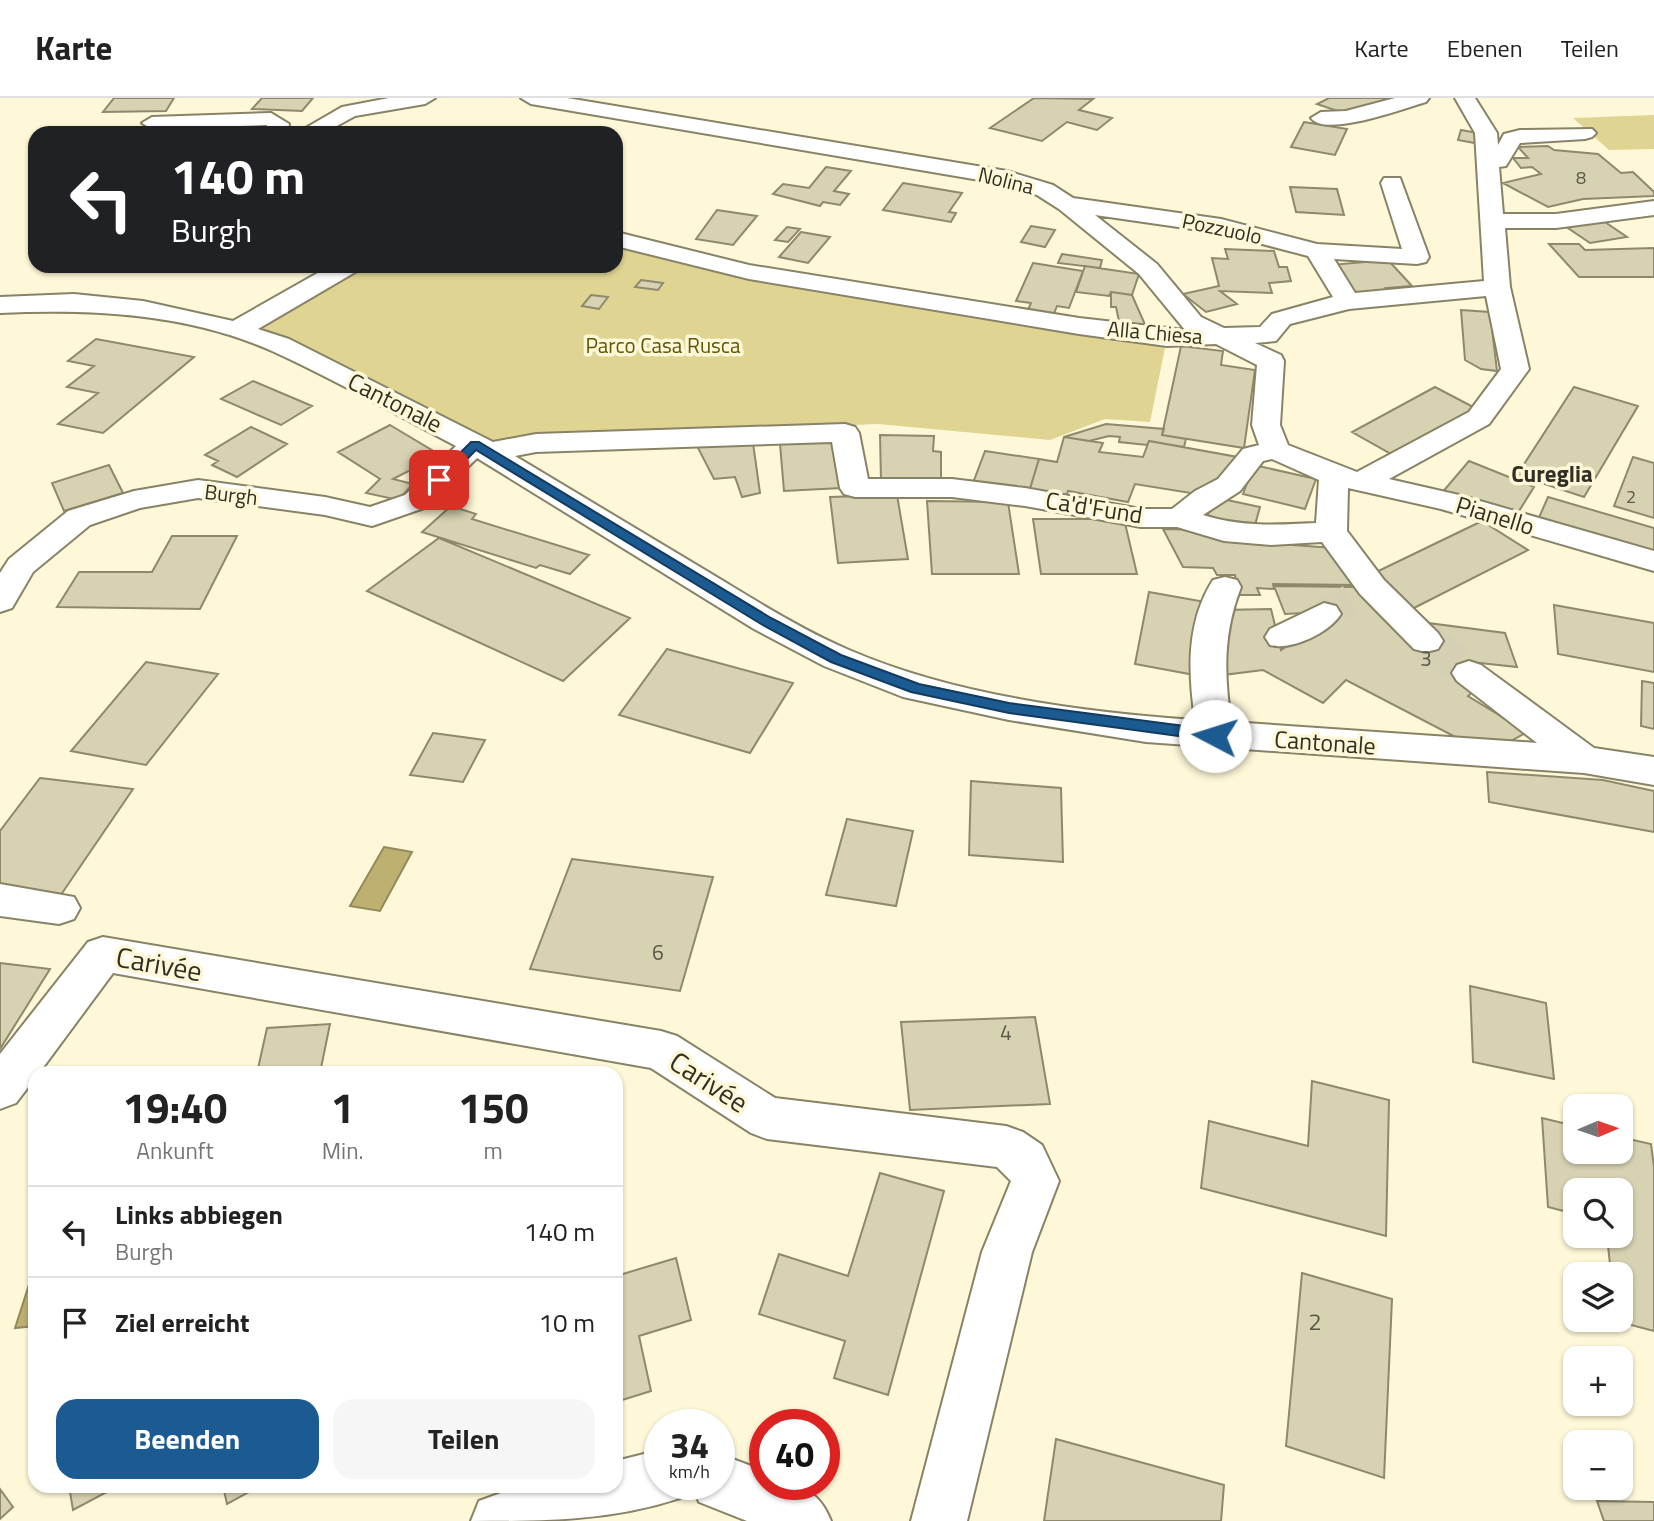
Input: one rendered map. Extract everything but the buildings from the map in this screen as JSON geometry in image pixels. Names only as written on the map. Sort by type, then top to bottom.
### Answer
[{"type":"street","points":[[358,98],[379,105]]},
{"type":"street","points":[[322,126],[349,111],[425,98]]},
{"type":"street","name":"Nolina","points":[[531,98],[570,100],[1007,178],[1045,191],[1067,204],[1148,269],[1192,323],[1271,361],[1266,425],[1275,450]]},
{"type":"street","points":[[1321,118],[1350,119],[1375,108],[1419,98]]},
{"type":"street","points":[[1180,518],[1206,497],[1229,485],[1252,455],[1275,450],[1349,478],[1479,418],[1515,369],[1497,286],[1486,133],[1465,98]]},
{"type":"street","points":[[152,123],[271,119],[279,126]]},
{"type":"street","points":[[1488,163],[1497,161],[1512,139],[1520,136],[1585,133]]},
{"type":"street","name":"Pozzuolo","points":[[1067,204],[1221,226],[1317,251],[1417,257],[1392,183]]},
{"type":"street","points":[[1493,221],[1556,221],[1614,211],[1654,208]]},
{"type":"street","name":"Alla Chiesa","points":[[623,241],[749,272],[1079,327],[1167,338],[1267,335],[1281,319],[1348,301],[1497,286]]},
{"type":"street","points":[[1317,251],[1348,301]]},
{"type":"street","points":[[237,330],[336,273]]},
{"type":"street","name":"Cantonale","points":[[0,304],[74,302],[167,313],[237,330],[306,357],[482,448],[766,621],[836,658],[916,688],[1009,708],[1146,729],[1215,736],[1584,760],[1654,771]]},
{"type":"street","name":"Ca'd'Fund","points":[[482,448],[536,443],[845,433],[855,488],[952,488],[1025,497],[1141,518],[1180,518],[1224,532],[1271,535],[1331,532]]},
{"type":"street","name":"Burgh","points":[[0,601],[20,566],[79,518],[134,500],[198,489],[325,506],[372,517],[416,501],[482,448]]},
{"type":"street","points":[[1349,478],[1331,532],[1367,590],[1426,641]]},
{"type":"street","name":"Pianello","points":[[1349,478],[1654,561]]},
{"type":"street","points":[[1215,736],[1205,666],[1214,611],[1225,587]]},
{"type":"street","points":[[1282,638],[1325,614]]},
{"type":"street","points":[[1469,673],[1584,760]]},
{"type":"street","points":[[0,900],[59,908]]},
{"type":"street","name":"Carivée","points":[[0,1089],[103,954],[661,1050],[766,1118],[1006,1147],[1025,1160],[1035,1181],[1007,1252],[939,1521]]},
{"type":"street","points":[[623,1486],[644,1482]]},
{"type":"street","points":[[735,1488],[756,1495],[803,1521]]},
{"type":"street","points":[[499,1521],[595,1493]]},
{"type":"green space","points":[[1654,115],[1654,149],[1609,150],[1573,118]]},
{"type":"green space","name":"Parco Casa Rusca","points":[[623,241],[749,272],[1167,338],[1150,422],[1105,419],[1050,440],[878,424],[853,425],[845,433],[488,452],[237,330],[336,273],[623,273]]},
{"type":"shaded area","points":[[384,847],[412,852],[380,911],[350,906]]},
{"type":"shaded area","points":[[28,1288],[28,1327],[15,1328]]},
{"type":"tunnel","points":[[1324,614],[1362,593]]},
{"type":"tunnel","points":[[1426,641],[1469,673]]},
{"type":"district","name":"Cureglia","points":[[1552,474]]},
{"type":"route","points":[[439,480],[475,444],[766,621],[836,658],[916,688],[1098,723],[1215,736]]}]
